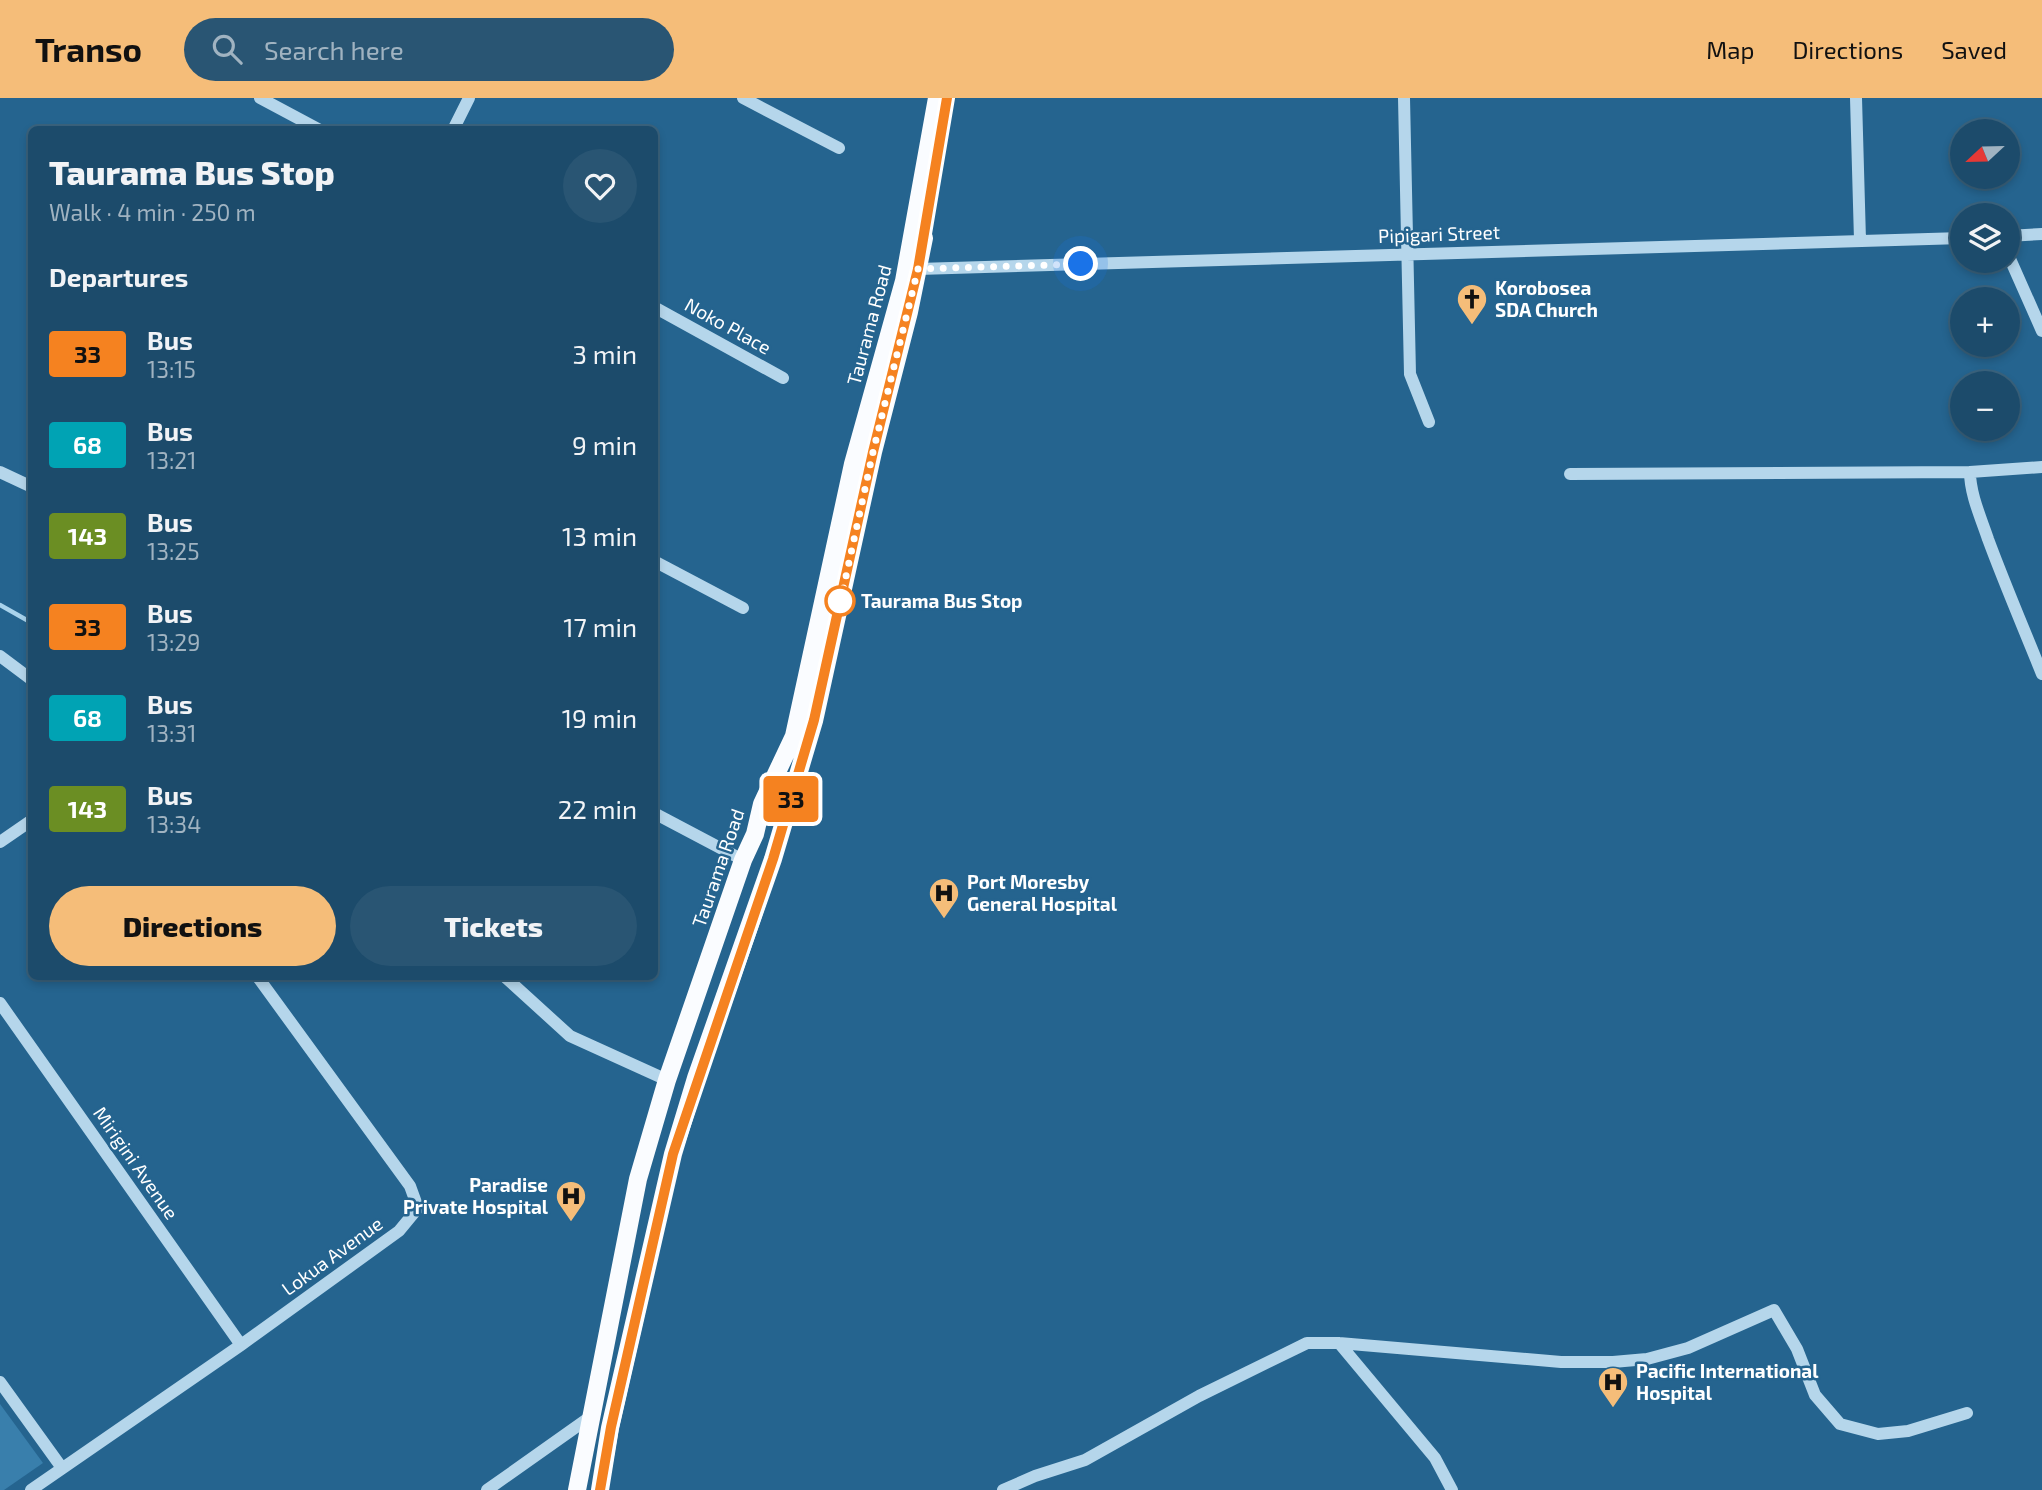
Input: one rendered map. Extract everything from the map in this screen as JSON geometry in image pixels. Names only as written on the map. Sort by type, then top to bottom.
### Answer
[{"type":"main road","name":"Taurama Road","points":[[577,1490],[594,1415],[638,1179],[667,1080],[743,860],[755,834],[762,804],[794,736],[853,464],[900,299],[937,98]]},
{"type":"main road","name":"Taurama Road","points":[[600,1490],[611,1427],[673,1154],[773,859],[814,720],[873,452],[918,269],[947,98]]},
{"type":"street","points":[[260,98],[312,126]]},
{"type":"street","points":[[455,126],[469,98]]},
{"type":"street","points":[[743,98],[839,148]]},
{"type":"street","points":[[1404,98],[1410,374],[1429,422]]},
{"type":"street","points":[[1856,98],[1860,240]]},
{"type":"street","points":[[2020,235],[2042,234]]},
{"type":"street","name":"Pipigari Street","points":[[918,269],[1950,237]]},
{"type":"street","points":[[2016,273],[2042,331]]},
{"type":"street","name":"Noko Place","points":[[658,309],[783,378]]},
{"type":"street","points":[[1570,474],[1970,472],[2042,467]]},
{"type":"street","points":[[0,472],[28,485]]},
{"type":"street","points":[[1970,472],[1978,508],[2003,581],[2042,674]]},
{"type":"street","points":[[658,563],[743,608]]},
{"type":"street","points":[[0,656],[28,677]]},
{"type":"street","points":[[658,815],[743,860]]},
{"type":"street","points":[[0,842],[28,823]]},
{"type":"street","name":"Lokua Avenue","points":[[32,1490],[399,1231],[418,1208],[410,1186],[260,980]]},
{"type":"street","points":[[508,980],[570,1036],[667,1080]]},
{"type":"street","name":"Mirigini Avenue","points":[[0,1003],[240,1345]]},
{"type":"street","points":[[1003,1490],[1035,1476],[1085,1460],[1199,1396],[1307,1343],[1339,1343],[1561,1362],[1613,1362],[1647,1359],[1688,1348],[1774,1310],[1797,1349],[1815,1395],[1840,1424],[1878,1434],[1908,1431],[1967,1413]]},
{"type":"street","points":[[1339,1343],[1434,1458],[1452,1490]]},
{"type":"street","points":[[0,1382],[62,1468]]},
{"type":"street","points":[[487,1490],[594,1415]]},
{"type":"shaded area","points":[[0,1404],[43,1463],[4,1490],[0,1490]]},
{"type":"waterway","points":[[0,605],[28,621]]},
{"type":"bus line","name":"33","points":[[600,1490],[611,1427],[673,1154],[696,1078],[773,859],[814,720],[873,452],[909,312],[947,98]]},
{"type":"place","name":"Korobosea SDA Church","points":[[1472,326]]},
{"type":"place","name":"Taurama Bus Stop","points":[[840,601]]},
{"type":"place","name":"Port Moresby General Hospital","points":[[944,920]]},
{"type":"place","name":"Paradise Private Hospital","points":[[571,1223]]},
{"type":"place","name":"Pacific International Hospital","points":[[1613,1409]]},
{"type":"route","points":[[840,601],[838,613],[873,452],[918,269],[1081,264]]}]
